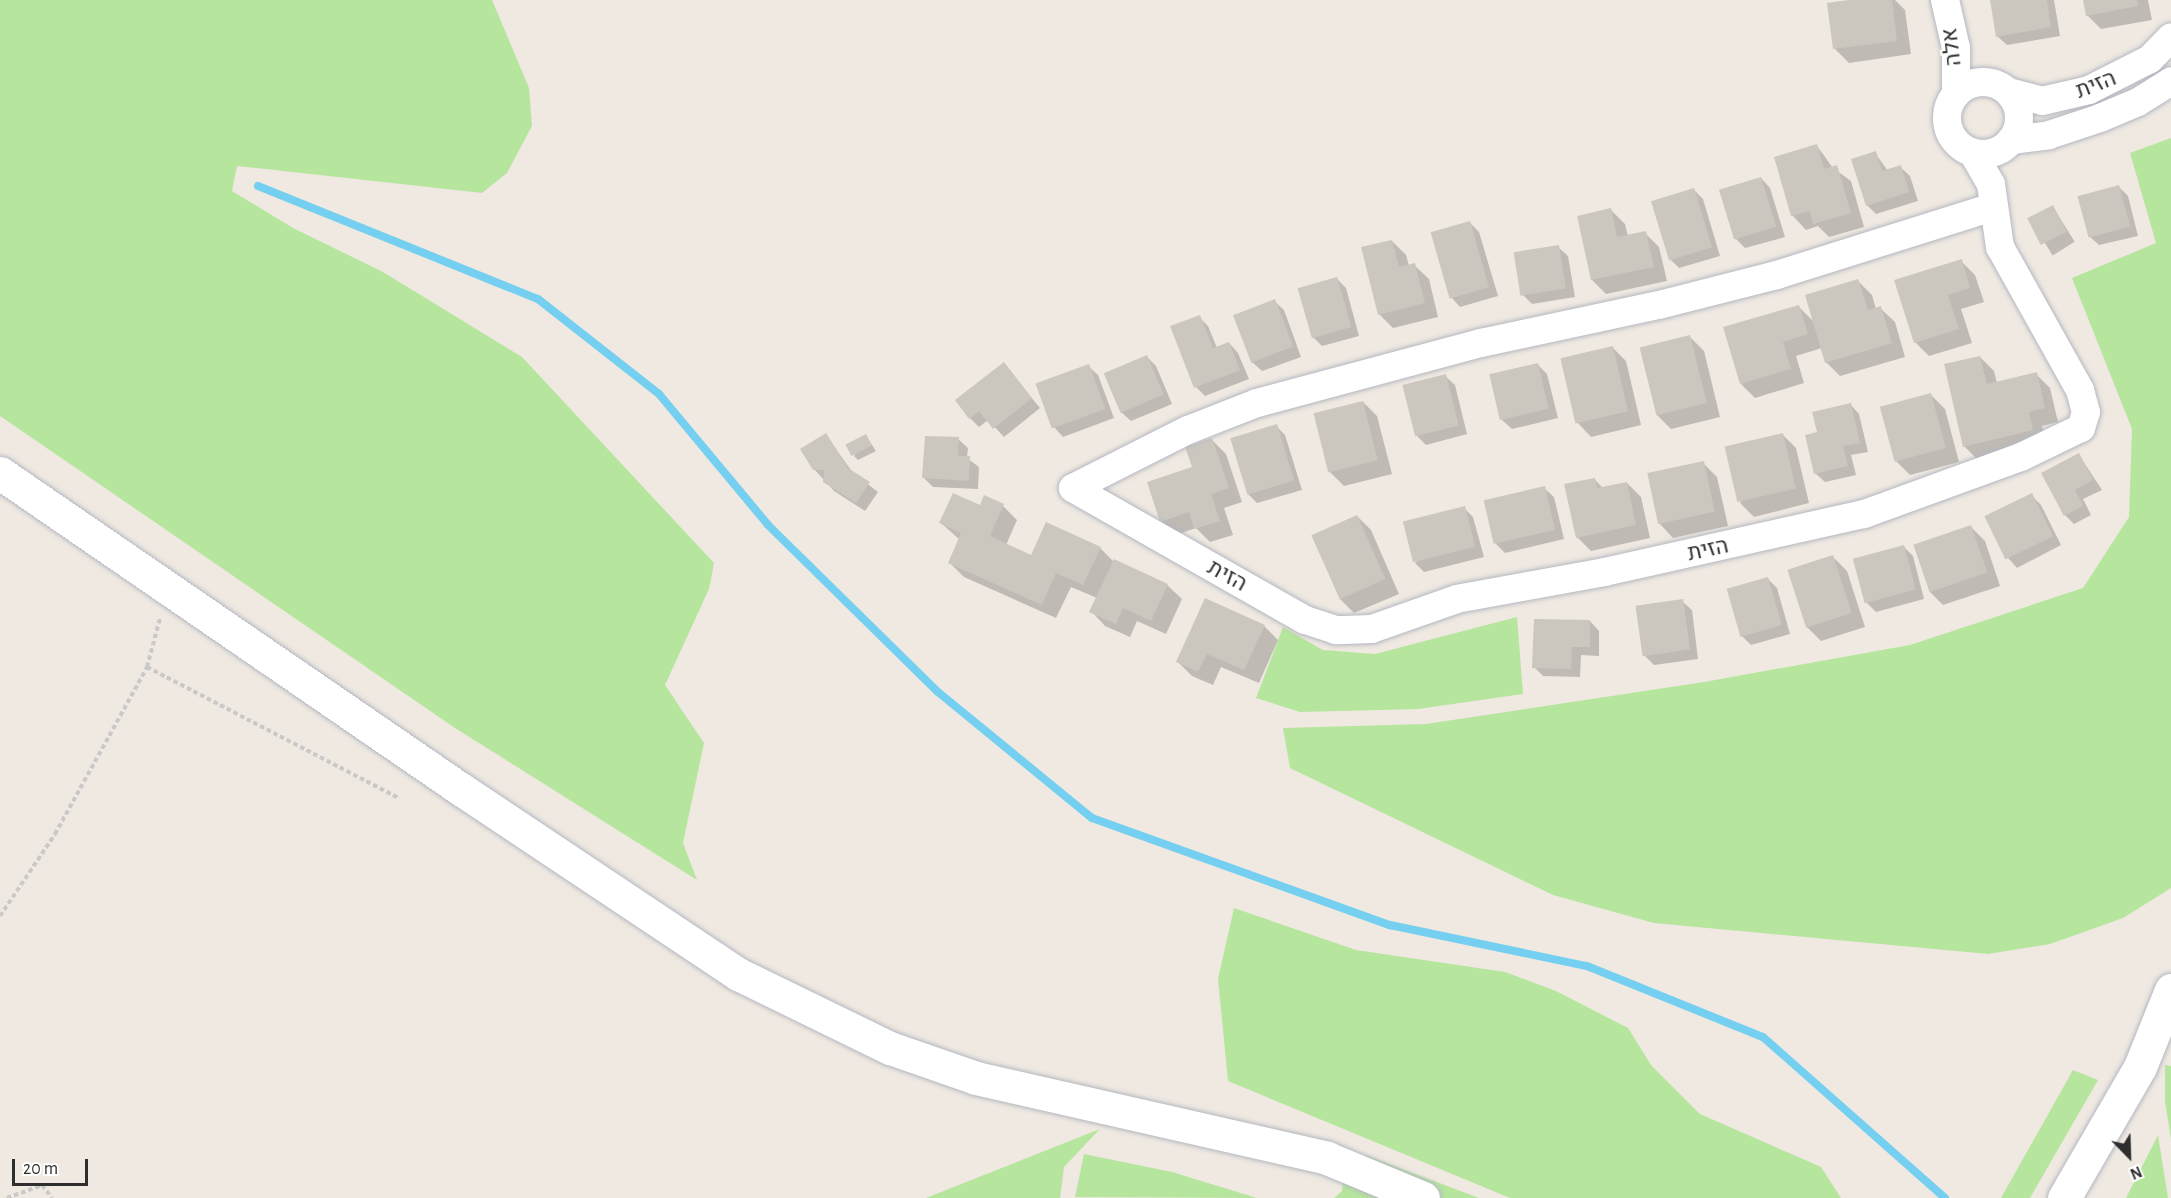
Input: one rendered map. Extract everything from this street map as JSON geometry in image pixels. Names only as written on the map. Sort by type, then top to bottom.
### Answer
[{"type":"main road","points":[[0,473],[738,974],[880,1043],[976,1078],[1327,1158],[1423,1198]]},
{"type":"main road","points":[[2064,1198],[2140,1067],[2171,990]]},
{"type":"street","name":"אלה","points":[[1945,0],[1956,48],[1956,93]]},
{"type":"street","name":"הזית","points":[[2009,92],[2042,100],[2089,90],[2150,59],[2171,37]]},
{"type":"street","points":[[1988,81],[2009,92],[2019,121],[2011,141],[1994,152],[1973,153],[1962,148],[1948,128],[1949,104],[1956,93],[1965,86],[1988,81]]},
{"type":"street","name":"הזית","points":[[2011,141],[2049,135],[2100,118],[2138,102],[2171,81]]},
{"type":"street","name":"הזית","points":[[1973,153],[1991,184],[2000,247],[2080,390],[2086,412],[2081,428],[2021,457],[1864,514],[1605,572],[1457,599],[1372,629],[1336,630],[1305,620],[1073,488],[1188,430],[1257,403],[1481,343],[1777,275],[1993,207]]},
{"type":"path","points":[[0,916],[56,834],[147,667],[167,588]]},
{"type":"path","points":[[147,667],[399,798]]},
{"type":"path","points":[[7,1198],[42,1185],[52,1198]]},
{"type":"green space","points":[[0,0],[492,0],[529,88],[532,126],[507,173],[482,193],[237,166],[232,191],[293,228],[383,272],[522,357],[714,563],[709,589],[665,685],[704,743],[683,843],[697,880],[455,728],[0,416]]},
{"type":"green space","points":[[2171,138],[2171,888],[2123,918],[2050,944],[1988,954],[1654,923],[1553,895],[1290,768],[1283,728],[1426,724],[1704,682],[1910,645],[2083,588],[2129,517],[2132,429],[2072,278],[2156,243],[2130,153]]},
{"type":"green space","points":[[1517,617],[1523,694],[1418,709],[1300,712],[1256,698],[1283,627],[1323,650],[1375,654]]},
{"type":"green space","points":[[1234,908],[1356,950],[1505,972],[1556,991],[1628,1028],[1651,1065],[1700,1114],[1821,1167],[1841,1198],[1510,1198],[1228,1081],[1218,979]]},
{"type":"green space","points":[[2165,1065],[2171,1066],[2171,1139],[2165,1101]]},
{"type":"green space","points":[[2073,1070],[2098,1080],[2030,1198],[2001,1198]]},
{"type":"green space","points":[[1100,1129],[1064,1167],[1060,1198],[926,1198]]},
{"type":"green space","points":[[2158,1135],[2168,1198],[2126,1198]]},
{"type":"green space","points":[[1084,1154],[1172,1172],[1257,1198],[1075,1197]]},
{"type":"green space","points":[[1361,1156],[1368,1156],[1479,1198],[1334,1198],[1342,1191],[1344,1166]]},
{"type":"building","points":[[1849,0],[1892,0],[1897,41],[1833,49],[1827,3]]},
{"type":"building","points":[[1990,0],[2047,0],[2051,27],[1996,37]]},
{"type":"building","points":[[2083,0],[2137,0],[2138,6],[2086,16]]},
{"type":"building","points":[[1817,144],[1824,169],[1837,165],[1851,213],[1813,224],[1810,211],[1791,216],[1774,157]]},
{"type":"building","points":[[1876,151],[1882,171],[1901,165],[1909,192],[1866,206],[1851,159]]},
{"type":"building","points":[[1761,177],[1776,227],[1734,240],[1719,190]]},
{"type":"building","points":[[2119,185],[2130,227],[2089,238],[2077,196]]},
{"type":"building","points":[[1694,188],[1712,247],[1669,260],[1651,201]]},
{"type":"building","points":[[2053,205],[2067,232],[2041,245],[2027,218]]},
{"type":"building","points":[[1611,208],[1617,237],[1646,231],[1654,267],[1591,280],[1577,216]]},
{"type":"building","points":[[1470,221],[1489,287],[1450,299],[1431,232]]},
{"type":"building","points":[[1392,240],[1399,267],[1415,263],[1425,303],[1378,315],[1361,247]]},
{"type":"building","points":[[1559,245],[1566,288],[1520,296],[1514,252]]},
{"type":"building","points":[[1962,259],[1970,288],[1948,295],[1959,329],[1914,343],[1894,280]]},
{"type":"building","points":[[1337,277],[1351,327],[1312,338],[1298,288]]},
{"type":"building","points":[[1858,279],[1868,310],[1881,306],[1892,343],[1825,363],[1805,295]]},
{"type":"building","points":[[1275,299],[1293,347],[1251,363],[1233,315]]},
{"type":"building","points":[[1799,305],[1808,334],[1783,342],[1791,369],[1740,384],[1723,327]]},
{"type":"building","points":[[1200,315],[1213,348],[1229,342],[1240,370],[1194,388],[1170,326]]},
{"type":"building","points":[[1690,335],[1707,403],[1656,416],[1640,348]]},
{"type":"building","points":[[1613,346],[1628,411],[1575,423],[1560,358]]},
{"type":"building","points":[[1147,355],[1164,395],[1121,413],[1104,373]]},
{"type":"building","points":[[1980,356],[1987,384],[2037,372],[2045,408],[2029,412],[2033,430],[1963,447],[1944,364]]},
{"type":"building","points":[[1004,362],[1032,398],[993,429],[979,411],[969,419],[955,400]]},
{"type":"building","points":[[1538,363],[1549,409],[1500,420],[1489,374]]},
{"type":"building","points":[[1089,364],[1105,409],[1052,429],[1035,383]]},
{"type":"building","points":[[1446,374],[1459,425],[1415,436],[1402,385]]},
{"type":"building","points":[[1931,393],[1946,448],[1895,462],[1880,407]]},
{"type":"building","points":[[1363,401],[1378,460],[1328,473],[1314,413]]},
{"type":"building","points":[[1851,403],[1860,443],[1843,446],[1848,466],[1814,474],[1805,435],[1817,432],[1812,412]]},
{"type":"building","points":[[1277,424],[1294,480],[1247,495],[1230,438]]},
{"type":"building","points":[[826,433],[848,468],[870,482],[856,503],[823,482],[824,470],[813,470],[800,449]]},
{"type":"building","points":[[1783,433],[1796,489],[1737,502],[1725,446]]},
{"type":"building","points":[[866,434],[872,446],[851,456],[846,444]]},
{"type":"building","points":[[925,436],[959,437],[958,456],[970,456],[969,481],[922,478]]},
{"type":"building","points":[[1212,438],[1229,488],[1211,494],[1220,521],[1194,529],[1189,512],[1160,522],[1147,482],[1192,467],[1185,447]]},
{"type":"building","points":[[2079,453],[2093,480],[2075,490],[2083,506],[2064,516],[2041,473]]},
{"type":"building","points":[[1704,461],[1715,512],[1658,524],[1647,473]]},
{"type":"building","points":[[1595,478],[1597,488],[1627,482],[1636,525],[1576,538],[1564,484]]},
{"type":"building","points":[[1545,486],[1555,530],[1494,544],[1484,500]]},
{"type":"building","points":[[953,493],[980,505],[984,495],[1004,504],[990,536],[1031,555],[1046,522],[1101,547],[1083,585],[1056,573],[1042,605],[948,563],[961,533],[939,523]]},
{"type":"building","points":[[2032,493],[2053,536],[2005,559],[1984,516]]},
{"type":"building","points":[[1465,506],[1475,547],[1413,562],[1403,521]]},
{"type":"building","points":[[1357,515],[1385,579],[1340,599],[1311,535]]},
{"type":"building","points":[[1971,525],[1987,572],[1930,592],[1913,545]]},
{"type":"building","points":[[1904,545],[1916,589],[1865,603],[1853,559]]},
{"type":"building","points":[[1833,555],[1852,613],[1806,628],[1787,570]]},
{"type":"building","points":[[1114,559],[1168,584],[1151,621],[1123,608],[1116,624],[1089,612]]},
{"type":"building","points":[[1768,577],[1782,625],[1740,637],[1727,589]]},
{"type":"building","points":[[1205,598],[1265,625],[1244,670],[1207,654],[1198,672],[1176,662]]},
{"type":"building","points":[[1683,599],[1690,650],[1643,656],[1635,606]]},
{"type":"building","points":[[1534,619],[1590,620],[1590,647],[1572,647],[1571,669],[1532,668]]},
{"type":"waterway","points":[[258,186],[538,299],[659,394],[768,525],[938,692],[1092,818],[1390,925],[1587,966],[1763,1037],[1945,1198]]}]
